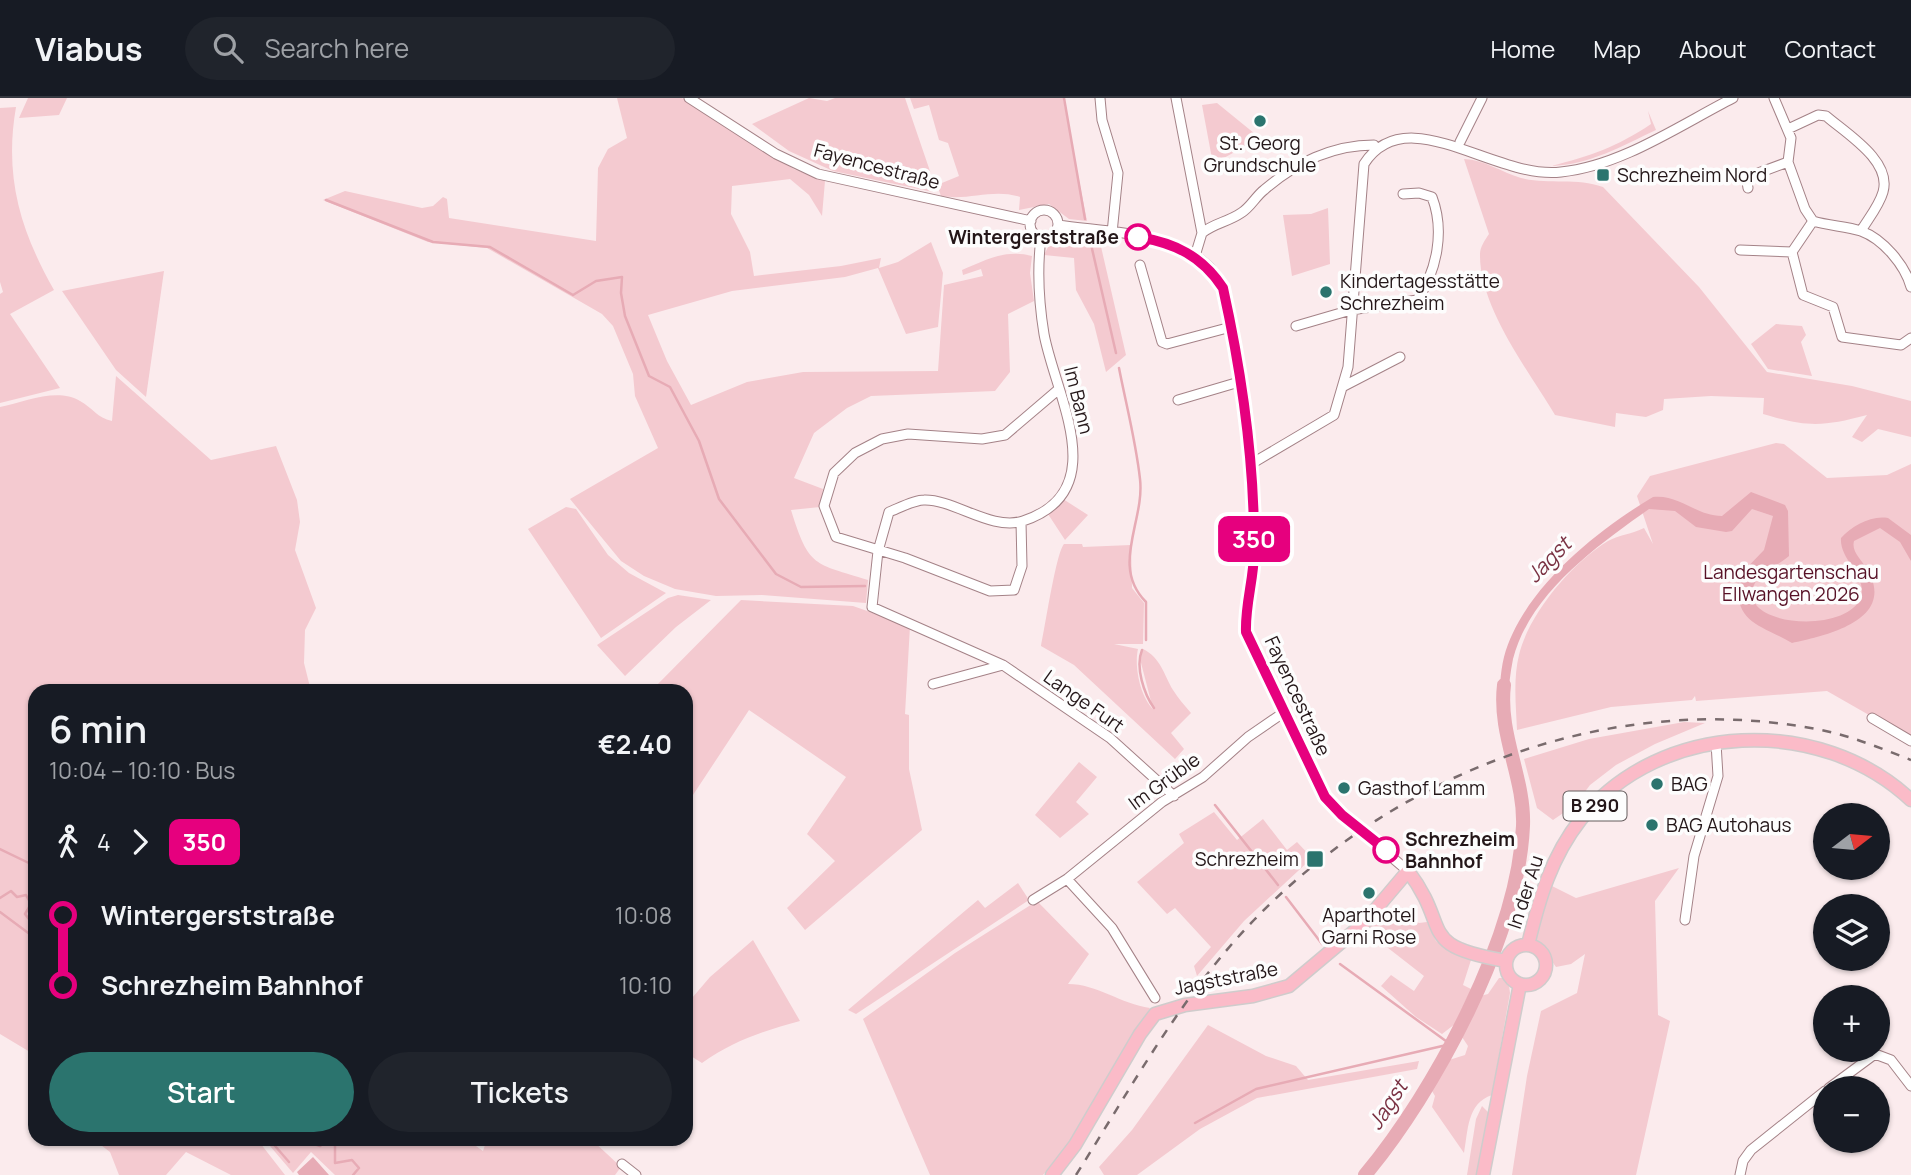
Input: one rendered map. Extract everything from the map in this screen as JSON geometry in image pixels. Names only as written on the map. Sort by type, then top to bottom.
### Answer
[{"type":"main road","name":"B 290","points":[[1716,743],[1762,739],[1815,746],[1875,773],[1911,800]]},
{"type":"main road","name":"In der Au","points":[[1528,945],[1542,887],[1559,850],[1582,818],[1606,794],[1645,768],[1671,755],[1716,743]]},
{"type":"main road","name":"Fayencestraße","points":[[1408,871],[1417,882],[1437,931],[1449,945],[1476,957],[1502,960]]},
{"type":"main road","name":"Jagststraße","points":[[1052,1175],[1086,1129],[1140,1034],[1155,1014],[1185,1005],[1253,996],[1289,986],[1364,923],[1408,871]]},
{"type":"main road","points":[[1528,945],[1540,951],[1545,970],[1533,984],[1520,984],[1508,973],[1502,960],[1512,951],[1528,945]]},
{"type":"main road","points":[[1483,1175],[1520,984]]},
{"type":"street","name":"Fayencestraße","points":[[689,98],[776,155],[818,174],[1031,221],[1035,214],[1044,211],[1055,216],[1058,225],[1160,240],[1195,256],[1209,267],[1223,288],[1251,464],[1254,556],[1245,607],[1246,632],[1325,797],[1408,871]]},
{"type":"street","points":[[1100,98],[1102,120],[1118,173],[1112,233]]},
{"type":"street","points":[[1176,98],[1202,233],[1195,256]]},
{"type":"street","points":[[1460,142],[1482,98]]},
{"type":"street","points":[[1202,233],[1213,223],[1242,213],[1273,182],[1305,161],[1351,145],[1374,145],[1399,131],[1423,128],[1516,167],[1556,173],[1580,170],[1634,149],[1733,98]]},
{"type":"street","points":[[1774,98],[1791,138],[1788,162],[1805,209],[1813,221],[1861,231],[1877,240],[1909,271],[1911,286]]},
{"type":"street","points":[[1788,129],[1818,115],[1826,116],[1880,166],[1885,179],[1882,195],[1861,231]]},
{"type":"street","points":[[1251,464],[1334,415],[1344,386],[1364,164],[1374,145]]},
{"type":"street","points":[[1748,188],[1747,181],[1753,175],[1788,162]]},
{"type":"street","points":[[1296,326],[1351,310],[1418,300],[1432,278],[1440,217],[1432,197],[1419,192],[1404,194]]},
{"type":"street","points":[[1031,221],[1033,233],[1041,238],[1052,235],[1058,225]]},
{"type":"street","points":[[1813,221],[1792,252],[1803,295],[1833,307],[1842,337],[1901,345],[1911,338]]},
{"type":"street","name":"Im Bann","points":[[1021,522],[1043,512],[1058,498],[1073,474],[1073,433],[1044,335],[1040,294],[1041,238]]},
{"type":"street","points":[[1740,250],[1792,252]]},
{"type":"street","points":[[1140,265],[1162,342],[1167,344],[1231,327]]},
{"type":"street","points":[[1344,386],[1400,357]]},
{"type":"street","points":[[1178,400],[1239,382]]},
{"type":"street","points":[[878,551],[889,512],[924,500],[1001,523],[1021,522],[1022,566],[1014,590],[990,590],[905,558],[878,551],[836,537],[824,506],[834,473],[855,453],[882,439],[908,434],[982,439],[1005,435],[1059,389]]},
{"type":"street","name":"Lange Furt","points":[[878,551],[872,607],[1003,665],[1110,737],[1174,796]]},
{"type":"street","points":[[933,684],[1003,665]]},
{"type":"street","name":"Im Grüble","points":[[1034,900],[1067,879],[1162,802],[1174,796],[1283,713]]},
{"type":"street","points":[[1872,718],[1911,741]]},
{"type":"street","points":[[1685,920],[1694,856],[1718,776],[1716,743]]},
{"type":"street","points":[[1067,879],[1112,928],[1155,998]]},
{"type":"street","points":[[1846,1076],[1875,1054],[1883,1054],[1911,1086]]},
{"type":"street","points":[[1741,1175],[1743,1161],[1751,1150],[1813,1101]]},
{"type":"street","points":[[622,1164],[636,1175]]},
{"type":"green space","points":[[28,98],[67,98],[59,115],[19,118]]},
{"type":"green space","points":[[617,98],[682,98],[794,169],[825,181],[822,216],[809,195],[790,179],[732,186],[731,214],[750,252],[754,276],[841,266],[881,258],[879,268],[898,262],[931,242],[943,273],[938,327],[906,334],[878,268],[845,277],[732,291],[648,315],[667,361],[691,405],[747,382],[803,372],[938,371],[944,285],[983,276],[981,269],[963,275],[962,270],[988,259],[1013,254],[1032,256],[1030,273],[1034,301],[1008,314],[1010,372],[995,391],[871,396],[847,408],[814,433],[794,478],[823,489],[820,507],[791,510],[803,543],[816,560],[825,566],[868,580],[866,603],[762,595],[716,596],[675,589],[644,576],[621,561],[570,499],[658,448],[635,396],[633,374],[613,326],[602,314],[487,248],[428,242],[323,200],[345,191],[422,208],[433,206],[443,197],[447,199],[449,218],[596,241],[598,168],[608,149],[627,138]]},
{"type":"green space","points":[[809,98],[827,101],[835,98],[905,98],[932,177],[933,192],[833,171],[789,151],[752,124]]},
{"type":"green space","points":[[910,98],[1063,98],[1087,221],[1069,219],[1049,204],[1019,210],[1020,197],[1010,195],[941,196],[937,185],[959,176],[948,143],[939,140],[929,105],[914,109]]},
{"type":"green space","points":[[1217,103],[1260,138],[1213,164],[1202,105]]},
{"type":"green space","points":[[16,107],[12,156],[18,202],[32,246],[54,290],[10,314],[60,388],[0,403],[0,294],[3,292],[0,282],[0,108]]},
{"type":"green space","points":[[1648,111],[1656,130],[1592,158],[1551,166],[1627,139],[1651,124]]},
{"type":"green space","points":[[1464,159],[1486,164],[1521,178],[1583,182],[1603,187],[1699,287],[1767,372],[1852,386],[1911,401],[1911,437],[1878,429],[1862,442],[1852,437],[1867,415],[1838,422],[1803,423],[1763,414],[1764,398],[1711,396],[1664,399],[1663,410],[1646,417],[1616,413],[1615,427],[1555,415],[1507,337],[1488,295],[1480,254],[1489,234]]},
{"type":"green space","points":[[1328,208],[1330,264],[1292,276],[1283,215],[1311,214]]},
{"type":"green space","points":[[1063,237],[1099,238],[1126,355],[1106,372],[1094,324],[1076,290],[1074,258],[1044,255],[1049,245]]},
{"type":"green space","points":[[164,271],[146,397],[116,370],[62,291]]},
{"type":"green space","points":[[1776,324],[1802,326],[1806,335],[1801,342],[1812,376],[1768,369],[1751,344]]},
{"type":"green space","points":[[116,376],[211,460],[276,446],[297,500],[300,522],[295,550],[316,608],[305,630],[304,663],[309,684],[28,684],[28,1051],[0,1034],[0,407],[61,395],[80,401],[102,418],[112,421]]},
{"type":"green space","name":"Landesgartenschau Ellwangen 2026","points":[[1776,443],[1784,444],[1827,478],[1887,475],[1911,464],[1911,739],[1827,691],[1696,701],[1695,696],[1692,700],[1611,707],[1517,730],[1517,664],[1532,623],[1554,590],[1594,550],[1617,537],[1644,528],[1653,544],[1637,496],[1650,476]]},
{"type":"green space","points":[[1063,499],[1088,515],[1065,540],[1048,514]]},
{"type":"green space","points":[[566,507],[576,509],[608,555],[629,573],[666,593],[601,638],[528,529]]},
{"type":"green space","points":[[1064,544],[1082,544],[1083,547],[1131,545],[1132,588],[1144,603],[1143,644],[1114,644],[1138,649],[1139,680],[1153,709],[1140,659],[1143,649],[1158,662],[1173,690],[1191,713],[1171,733],[1184,749],[1175,759],[1074,665],[1041,646],[1054,575]]},
{"type":"green space","points":[[678,595],[711,600],[676,627],[625,676],[597,645],[668,598]]},
{"type":"green space","points":[[741,600],[853,606],[910,626],[905,714],[909,715],[909,769],[922,830],[805,930],[787,908],[835,861],[807,834],[846,777],[749,710],[693,795],[693,684],[658,684]]},
{"type":"green space","points":[[1684,722],[1705,723],[1655,744],[1616,765],[1590,785],[1575,805],[1553,820],[1537,808],[1524,759],[1589,739]]},
{"type":"green space","points":[[1079,762],[1097,777],[1076,802],[1089,814],[1060,838],[1035,815]]},
{"type":"green space","points":[[1214,812],[1237,840],[1263,819],[1287,850],[1297,842],[1312,858],[1244,921],[1197,976],[1194,966],[1211,947],[1175,908],[1167,914],[1137,882],[1184,843],[1179,834]]},
{"type":"green space","points":[[1679,868],[1655,901],[1658,1015],[1670,1021],[1636,1175],[1512,1175],[1527,1076],[1541,1011],[1577,993],[1585,954],[1571,964],[1556,967],[1535,937],[1552,886],[1576,898]]},
{"type":"green space","points":[[1018,883],[1029,900],[856,1014],[848,1010],[978,900],[985,908]]},
{"type":"green space","points":[[1037,901],[1089,954],[1068,984],[1089,987],[1129,1003],[1150,1008],[1071,1142],[1043,1175],[930,1175],[863,1019],[955,953]]},
{"type":"green space","points":[[1386,907],[1419,923],[1427,922],[1436,941],[1471,960],[1463,985],[1471,989],[1455,1024],[1442,1034],[1416,1017],[1381,986],[1391,975],[1414,991],[1424,976],[1365,930]]},
{"type":"green space","points":[[753,940],[800,1021],[749,1038],[702,1063],[693,1057],[693,997],[710,977]]},
{"type":"green space","points":[[1499,978],[1508,978],[1510,993],[1492,1095],[1478,1104],[1473,1111],[1464,1153],[1432,1107],[1435,1096],[1429,1086],[1449,1060],[1465,1055],[1468,1046],[1460,1034],[1480,996],[1488,994]]},
{"type":"green space","points":[[1208,1025],[1266,1056],[1296,1066],[1308,1080],[1419,1061],[1417,1069],[1257,1098],[1200,1129],[1137,1175],[1104,1175],[1099,1167],[1132,1130]]},
{"type":"green space","points":[[1482,1106],[1489,1113],[1478,1175],[1467,1175],[1476,1119]]},
{"type":"green space","points":[[102,1146],[262,1146],[285,1175],[231,1175],[186,1152],[166,1175],[119,1175],[110,1152]]},
{"type":"green space","points":[[270,1146],[476,1146],[483,1151],[485,1146],[598,1146],[621,1167],[615,1175],[335,1175],[311,1152],[293,1173]]},
{"type":"shaded area","points":[[1751,492],[1785,505],[1788,511],[1789,556],[1758,579],[1752,598],[1760,609],[1775,617],[1815,621],[1835,617],[1851,609],[1861,597],[1862,590],[1861,583],[1844,553],[1841,538],[1862,522],[1888,518],[1911,535],[1911,561],[1900,542],[1880,528],[1854,541],[1855,552],[1867,569],[1874,586],[1873,601],[1855,622],[1824,635],[1792,643],[1750,620],[1740,604],[1738,592],[1738,577],[1764,550],[1773,516],[1752,509],[1732,531],[1726,532],[1696,527],[1675,511],[1649,509],[1588,555],[1550,592],[1522,635],[1513,659],[1507,702],[1498,706],[1504,657],[1513,632],[1544,586],[1586,545],[1653,497],[1671,499],[1704,513],[1722,516]]},
{"type":"shaded area","points":[[313,1157],[329,1175],[299,1175],[297,1172]]},
{"type":"waterway","points":[[1064,98],[1085,219]]},
{"type":"waterway","points":[[326,200],[433,242],[490,247],[573,295],[596,281],[622,277],[621,293],[625,316],[649,376],[670,387],[699,441],[719,499],[776,574],[801,587],[865,586]]},
{"type":"waterway","points":[[1090,240],[1116,353]]},
{"type":"waterway","points":[[1119,368],[1140,479],[1130,558],[1131,574],[1136,588],[1146,602],[1146,640]]},
{"type":"waterway","points":[[1142,650],[1142,680],[1154,708]]},
{"type":"waterway","name":"Jagst","points":[[1365,1175],[1419,1101],[1444,1057],[1468,1011],[1506,916],[1518,869],[1523,808],[1505,721],[1504,685]]},
{"type":"waterway","points":[[1215,805],[1278,885]]},
{"type":"waterway","points":[[0,849],[28,863]]},
{"type":"waterway","points":[[0,898],[11,891],[17,897],[26,895],[28,899]]},
{"type":"waterway","points":[[1286,897],[1322,944]]},
{"type":"waterway","points":[[28,909],[25,914],[28,918]]},
{"type":"waterway","points":[[0,912],[28,933]]},
{"type":"waterway","points":[[1340,964],[1450,1044]]},
{"type":"waterway","points":[[1195,1123],[1256,1089],[1451,1044]]},
{"type":"waterway","points":[[275,1146],[289,1162]]},
{"type":"waterway","points":[[335,1146],[335,1163],[352,1160],[359,1168],[353,1175]]},
{"type":"railway","points":[[1076,1175],[1181,1010],[1254,920],[1311,868],[1373,822],[1441,784],[1512,754],[1586,733],[1662,722],[1739,720],[1816,729],[1852,738],[1911,760]]},
{"type":"bus line","name":"350","points":[[1138,237],[1160,240],[1195,256],[1209,267],[1223,288],[1251,464],[1254,556],[1245,607],[1246,632],[1325,797],[1342,815],[1386,850]]},
{"type":"place","name":"St. Georg Grundschule","points":[[1260,121]]},
{"type":"place","name":"Schrezheim Nord","points":[[1603,175]]},
{"type":"place","name":"Wintergerststraße","points":[[1138,237]]},
{"type":"place","name":"Kindertagesstätte Schrezheim","points":[[1326,292]]},
{"type":"place","name":"BAG","points":[[1657,784]]},
{"type":"place","name":"Gasthof Lamm","points":[[1344,788]]},
{"type":"place","name":"BAG Autohaus","points":[[1652,825]]},
{"type":"place","name":"Schrezheim Bahnhof","points":[[1386,850]]},
{"type":"place","name":"Schrezheim","points":[[1315,859]]},
{"type":"place","name":"Aparthotel Garni Rose","points":[[1369,893]]}]
